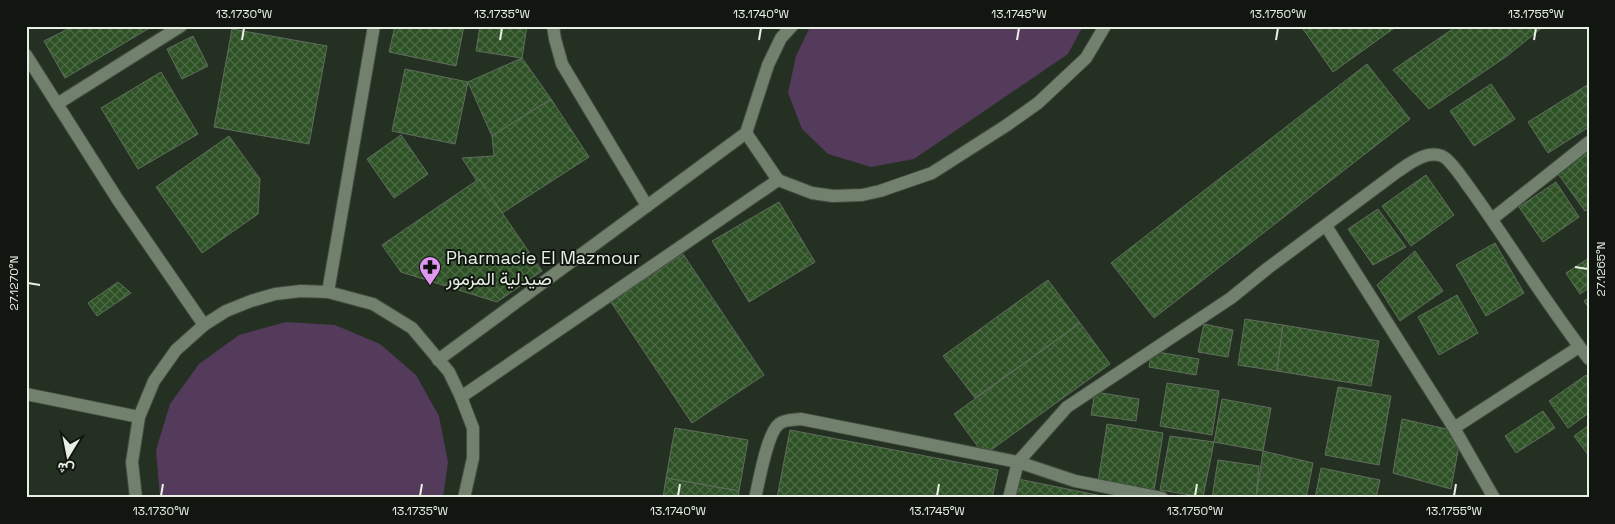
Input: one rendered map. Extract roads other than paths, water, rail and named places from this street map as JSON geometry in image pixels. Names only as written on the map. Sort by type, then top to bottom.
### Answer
[{"type":"street","points":[[57,104],[181,26]]},
{"type":"street","points":[[328,292],[374,26]]},
{"type":"street","points":[[553,26],[562,64],[647,206]]},
{"type":"street","points":[[438,360],[746,133],[768,65],[781,38],[792,26]]},
{"type":"street","points":[[746,133],[778,180],[812,193],[834,196],[862,195],[880,191],[932,173],[1007,126],[1038,103],[1086,58],[1106,26]]},
{"type":"street","points":[[26,55],[118,200],[204,325]]},
{"type":"street","points":[[1492,219],[1589,142]]},
{"type":"street","points":[[1009,498],[1018,462],[1067,407],[1231,298],[1268,268],[1414,161],[1427,156],[1439,155],[1445,157],[1492,219],[1589,358]]},
{"type":"street","points":[[462,397],[778,180]]},
{"type":"street","points":[[1326,226],[1454,428],[1494,498]]},
{"type":"street","points":[[136,498],[132,462],[139,417],[145,399],[164,366],[189,337],[226,311],[250,300],[301,291],[328,292],[373,304],[412,328],[449,372],[462,397],[473,428],[473,458],[464,498]]},
{"type":"street","points":[[1454,428],[1579,346]]},
{"type":"street","points":[[26,394],[139,417]]},
{"type":"street","points":[[755,498],[774,428],[781,422],[802,419],[1018,462],[1075,481],[1162,498]]},
{"type":"place","name":"Pharmacie El Mazmour صيدلية المزمور","points":[[430,286]]}]
